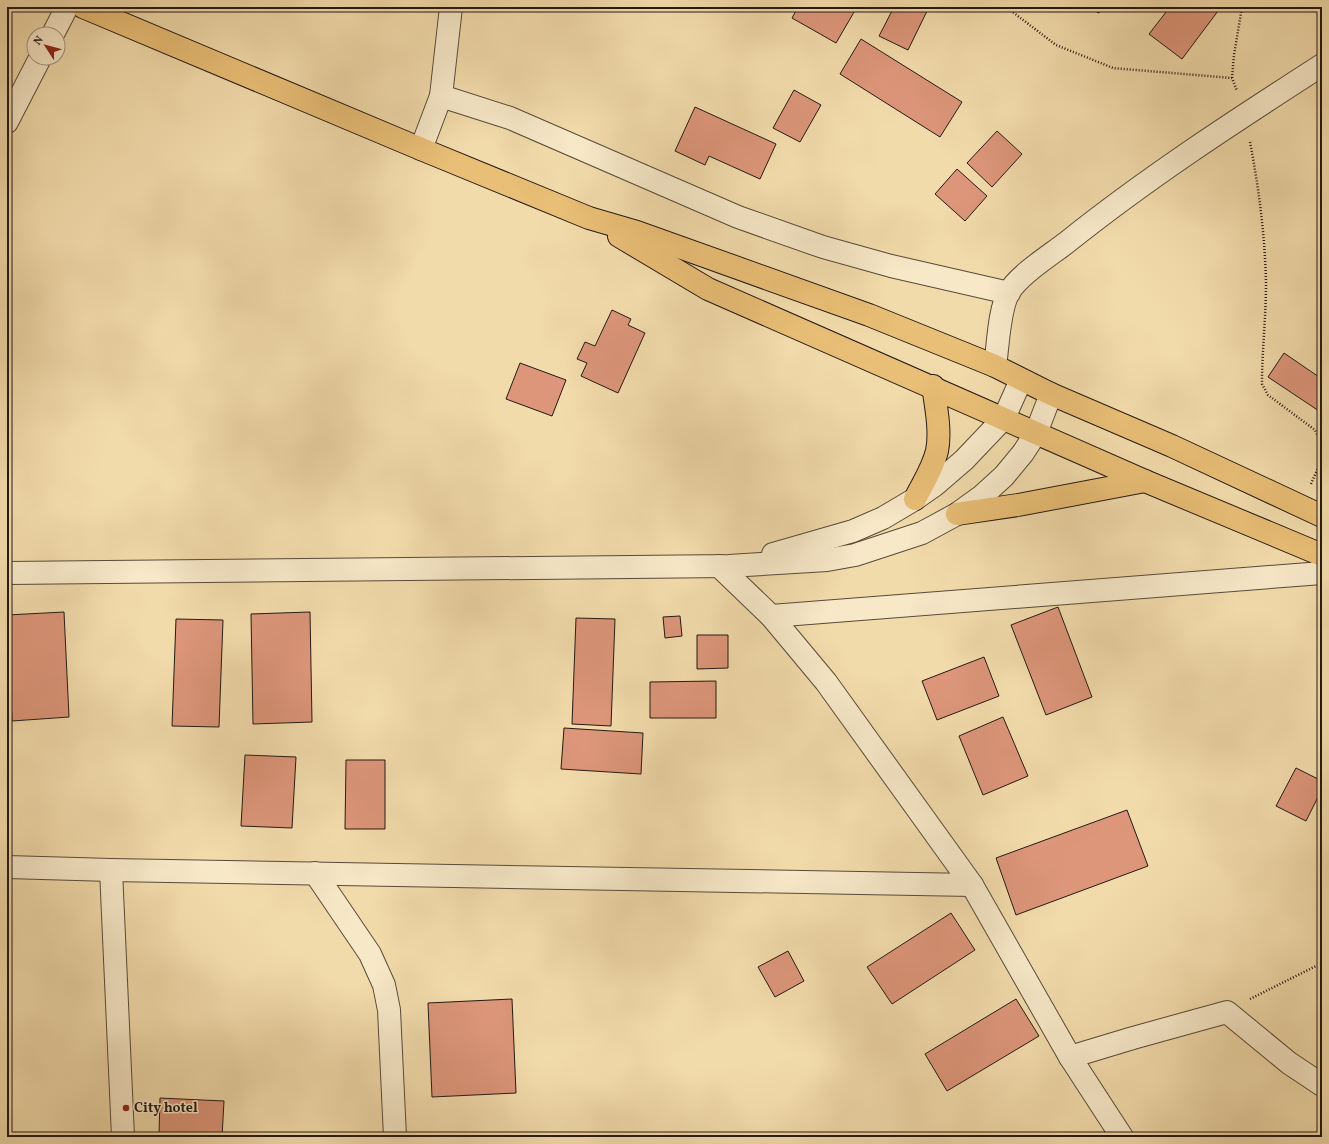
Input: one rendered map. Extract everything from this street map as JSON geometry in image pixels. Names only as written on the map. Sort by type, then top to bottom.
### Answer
[{"type":"main road","points":[[83,7],[589,218],[679,247],[869,315],[995,366],[1051,394],[1172,446],[1322,516]]},
{"type":"main road","points":[[589,218],[708,288],[1145,481],[1322,554]]},
{"type":"main road","points":[[915,499],[930,472],[937,450],[938,420],[932,386]]},
{"type":"main road","points":[[958,514],[1018,505],[1145,481]]},
{"type":"street","points":[[57,26],[67,7]]},
{"type":"street","points":[[421,149],[441,96],[451,7]]},
{"type":"street","points":[[995,366],[1002,314],[1008,292],[1022,277],[1112,206],[1245,115],[1322,65]]},
{"type":"street","points":[[7,122],[36,66]]},
{"type":"street","points":[[441,96],[510,118],[738,217],[823,247],[891,266],[1008,292]]},
{"type":"street","points":[[724,566],[853,531],[883,518],[915,499],[935,485],[964,460],[1004,418],[1021,380]]},
{"type":"street","points":[[7,573],[724,566],[827,560],[855,555],[922,533],[958,514],[982,496],[1004,476],[1023,453],[1036,433],[1051,394]]},
{"type":"street","points":[[724,566],[771,616],[826,682],[972,885],[1070,1057],[1122,1137]]},
{"type":"street","points":[[771,616],[1322,573]]},
{"type":"street","points":[[7,867],[972,885]]},
{"type":"street","points":[[111,870],[123,1137]]},
{"type":"street","points":[[315,873],[370,954],[384,985],[389,1010],[395,1137]]},
{"type":"street","points":[[1070,1057],[1227,1012],[1289,1063],[1322,1086]]},
{"type":"path","points":[[1006,7],[1056,45],[1113,68],[1232,78]]},
{"type":"path","points":[[1242,7],[1234,55],[1232,78],[1245,115],[1257,177],[1263,231],[1266,284],[1262,384],[1268,395],[1315,430],[1322,445]]},
{"type":"path","points":[[1302,506],[1321,461],[1322,454]]},
{"type":"path","points":[[1227,1012],[1322,963]]},
{"type":"building","points":[[798,7],[857,7],[836,43],[792,18]]},
{"type":"building","points":[[894,7],[929,7],[908,50],[879,36]]},
{"type":"building","points":[[1086,7],[1101,7],[1099,13]]},
{"type":"building","points":[[1170,7],[1221,7],[1182,59],[1149,34]]},
{"type":"building","points":[[861,39],[962,102],[940,137],[840,74]]},
{"type":"building","points":[[794,90],[821,105],[800,142],[773,128]]},
{"type":"building","points":[[695,107],[776,144],[760,179],[709,156],[705,165],[675,151]]},
{"type":"building","points":[[997,131],[1022,154],[992,187],[967,163]]},
{"type":"building","points":[[957,169],[987,196],[965,221],[935,194]]},
{"type":"building","points":[[612,310],[631,319],[628,325],[645,333],[618,393],[581,376],[587,363],[577,359],[585,342],[595,346]]},
{"type":"building","points":[[1284,353],[1322,379],[1322,413],[1268,377]]},
{"type":"building","points":[[520,363],[566,380],[552,416],[506,399]]},
{"type":"building","points":[[1058,607],[1092,697],[1046,715],[1011,625]]},
{"type":"building","points":[[64,612],[69,717],[12,721],[7,615]]},
{"type":"building","points":[[310,612],[312,722],[253,724],[251,614]]},
{"type":"building","points":[[680,616],[682,636],[665,638],[663,617]]},
{"type":"building","points":[[576,618],[615,619],[611,726],[572,724]]},
{"type":"building","points":[[176,619],[223,620],[219,727],[172,726]]},
{"type":"building","points":[[697,635],[728,635],[728,668],[697,669]]},
{"type":"building","points":[[984,657],[999,696],[937,720],[922,681]]},
{"type":"building","points":[[716,681],[716,718],[650,718],[650,682]]},
{"type":"building","points":[[1003,717],[1028,776],[983,795],[959,736]]},
{"type":"building","points":[[564,728],[643,733],[641,774],[561,769]]},
{"type":"building","points":[[245,755],[296,757],[292,828],[241,826]]},
{"type":"building","points":[[346,760],[385,760],[385,829],[345,829]]},
{"type":"building","points":[[1296,768],[1322,781],[1322,789],[1306,821],[1276,806]]},
{"type":"building","points":[[1127,810],[1148,866],[1016,915],[996,858]]},
{"type":"building","points":[[951,913],[975,950],[892,1004],[867,967]]},
{"type":"building","points":[[788,951],[804,981],[775,997],[758,967]]},
{"type":"building","points":[[512,999],[516,1093],[432,1097],[428,1003]]},
{"type":"building","points":[[1016,999],[1039,1036],[947,1091],[925,1054]]},
{"type":"building","points":[[160,1098],[224,1101],[222,1137],[159,1134]]},
{"type":"place","name":"City hotel","points":[[126,1108]]}]
